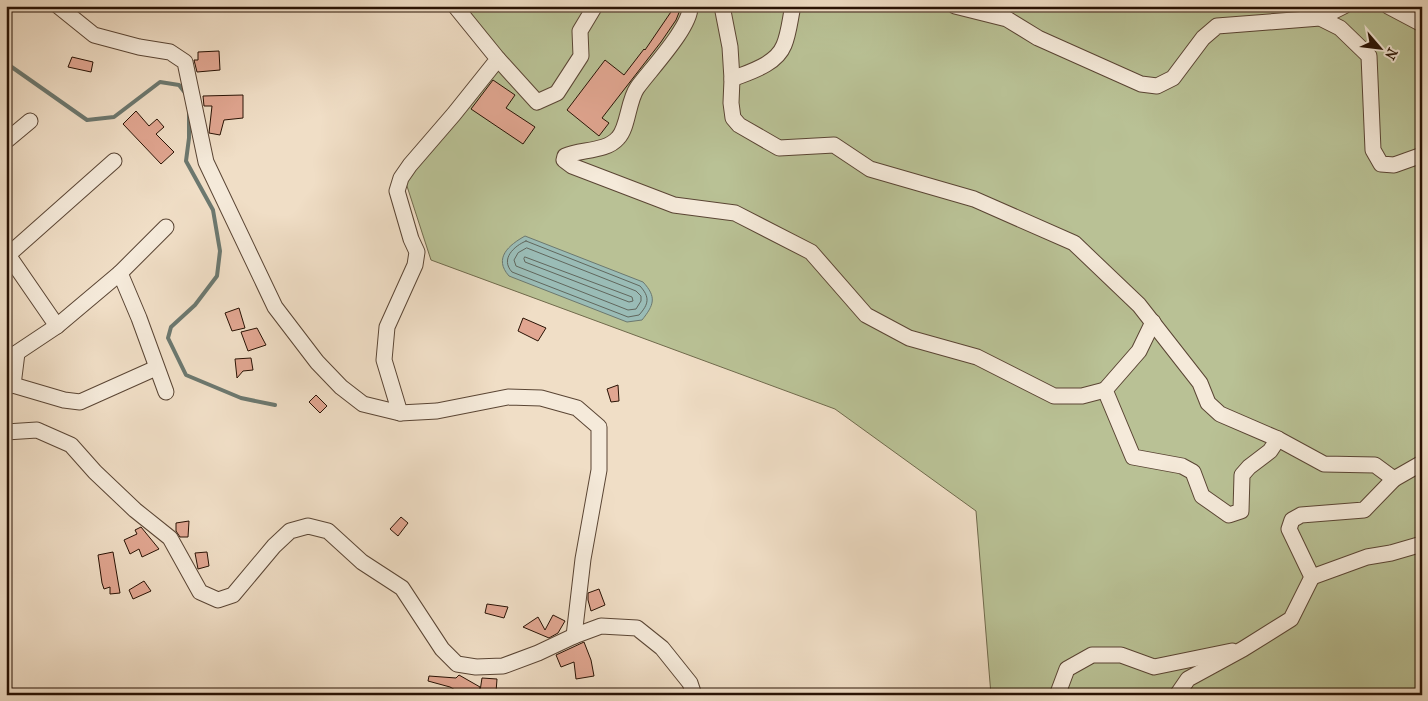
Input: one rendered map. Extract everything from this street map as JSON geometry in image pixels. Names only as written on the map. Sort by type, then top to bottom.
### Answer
[{"type":"street","points":[[58,6],[94,35],[139,47],[170,52],[185,62],[206,162],[275,307],[317,362],[341,387],[363,404],[400,413],[437,411],[508,397],[541,398],[577,408],[599,427],[599,470],[583,559],[574,636]]},
{"type":"street","points":[[455,6],[478,33],[493,65],[537,102],[557,93],[581,56],[580,31],[595,6]]},
{"type":"street","points":[[690,6],[690,15],[664,55],[636,90],[620,137],[610,145],[571,153],[565,156],[564,160],[572,166],[674,205],[735,213],[812,252],[866,315],[909,338],[978,358],[1054,396],[1082,396],[1105,390],[1139,351],[1153,322]]},
{"type":"street","points":[[722,6],[730,47],[732,118],[739,125],[779,148],[834,145],[870,169],[974,199],[1074,243],[1139,305],[1200,382],[1208,403],[1220,414],[1278,439],[1324,464],[1375,466],[1394,479]]},
{"type":"street","points":[[732,79],[767,64],[778,54],[784,46],[793,6]]},
{"type":"street","points":[[955,6],[1007,19],[1038,38],[1141,84],[1158,86],[1173,78],[1203,38],[1217,26],[1320,18],[1344,6]]},
{"type":"street","points":[[1388,6],[1422,24]]},
{"type":"street","points":[[1320,18],[1340,28],[1369,56],[1373,150],[1381,164],[1394,165],[1422,156]]},
{"type":"street","points":[[400,413],[384,360],[387,326],[416,265],[417,252],[397,191],[401,178],[410,165],[493,65]]},
{"type":"street","points":[[6,141],[30,121]]},
{"type":"street","points":[[57,326],[7,253],[114,161]]},
{"type":"street","points":[[156,368],[80,402],[64,400],[10,386],[12,357],[57,326],[120,273],[166,227]]},
{"type":"street","points":[[120,273],[140,318],[166,392]]},
{"type":"street","points":[[1105,390],[1134,457],[1182,466],[1193,472],[1202,496],[1229,515],[1241,511],[1242,475],[1249,466],[1270,451],[1278,439]]},
{"type":"street","points":[[6,432],[37,430],[71,445],[95,472],[135,510],[170,538],[200,592],[218,600],[232,595],[274,546],[290,531],[308,526],[328,531],[362,562],[402,588],[442,649],[457,664],[476,667],[503,666],[601,626],[637,628],[662,648],[690,683],[694,695]]},
{"type":"street","points":[[1312,577],[1289,529],[1292,520],[1301,515],[1364,510],[1394,479],[1422,463]]},
{"type":"street","points":[[1177,695],[1188,679],[1292,619],[1312,577],[1367,557],[1391,553],[1422,544]]},
{"type":"street","points":[[1059,695],[1058,692],[1067,669],[1092,655],[1121,655],[1154,667],[1243,649]]},
{"type":"green space","points":[[459,6],[1422,6],[1422,695],[991,695],[976,511],[835,409],[431,260],[405,180],[500,59]]},
{"type":"water","points":[[525,236],[643,282],[652,297],[649,310],[642,320],[627,322],[509,276],[502,263],[505,253]]},
{"type":"building","points":[[675,6],[680,10],[676,20],[602,118],[609,123],[599,136],[567,110],[605,60],[624,75],[645,50]]},
{"type":"building","points":[[219,51],[220,70],[197,72],[194,60],[198,60],[198,52]]},
{"type":"building","points":[[72,57],[93,62],[91,72],[68,67]]},
{"type":"building","points":[[493,80],[515,95],[506,108],[535,127],[523,144],[471,109]]},
{"type":"building","points":[[243,95],[243,118],[224,120],[220,135],[209,133],[212,106],[204,106],[203,96]]},
{"type":"building","points":[[136,111],[149,126],[157,119],[164,127],[156,134],[174,152],[161,164],[123,124]]},
{"type":"building","points":[[239,308],[245,328],[232,331],[225,313]]},
{"type":"building","points":[[523,318],[546,328],[538,341],[518,331]]},
{"type":"building","points":[[257,328],[266,345],[248,351],[241,332]]},
{"type":"building","points":[[251,358],[253,370],[243,371],[237,378],[235,359]]},
{"type":"building","points":[[618,385],[619,401],[611,402],[607,389]]},
{"type":"building","points":[[316,395],[327,406],[320,413],[309,402]]},
{"type":"building","points":[[401,517],[408,523],[398,536],[390,529]]},
{"type":"building","points":[[189,521],[188,537],[180,537],[176,531],[176,523]]},
{"type":"building","points":[[141,527],[159,549],[142,557],[139,549],[130,554],[124,540],[137,534],[135,530]]},
{"type":"building","points":[[113,552],[120,593],[110,594],[110,587],[104,589],[102,583],[98,555]]},
{"type":"building","points":[[207,552],[209,566],[198,569],[195,553]]},
{"type":"building","points":[[144,581],[151,591],[133,599],[129,590]]},
{"type":"building","points":[[599,589],[605,605],[591,611],[588,593]]},
{"type":"building","points":[[487,604],[508,607],[504,618],[485,613]]},
{"type":"building","points":[[553,615],[565,621],[558,633],[549,638],[523,627],[538,617],[545,630]]},
{"type":"building","points":[[584,642],[591,660],[594,676],[576,679],[574,662],[561,667],[556,655]]},
{"type":"building","points":[[459,675],[480,687],[478,695],[467,693],[464,695],[450,687],[428,681],[429,676],[456,678]]},
{"type":"building","points":[[482,678],[497,679],[496,692],[480,691]]},
{"type":"waterway","points":[[6,63],[87,120],[114,117],[160,82],[179,85],[186,94]]},
{"type":"waterway","points":[[189,113],[189,138],[186,161],[213,210],[220,251],[217,276],[195,305],[171,327],[168,338],[186,375],[241,398],[275,405]]}]
